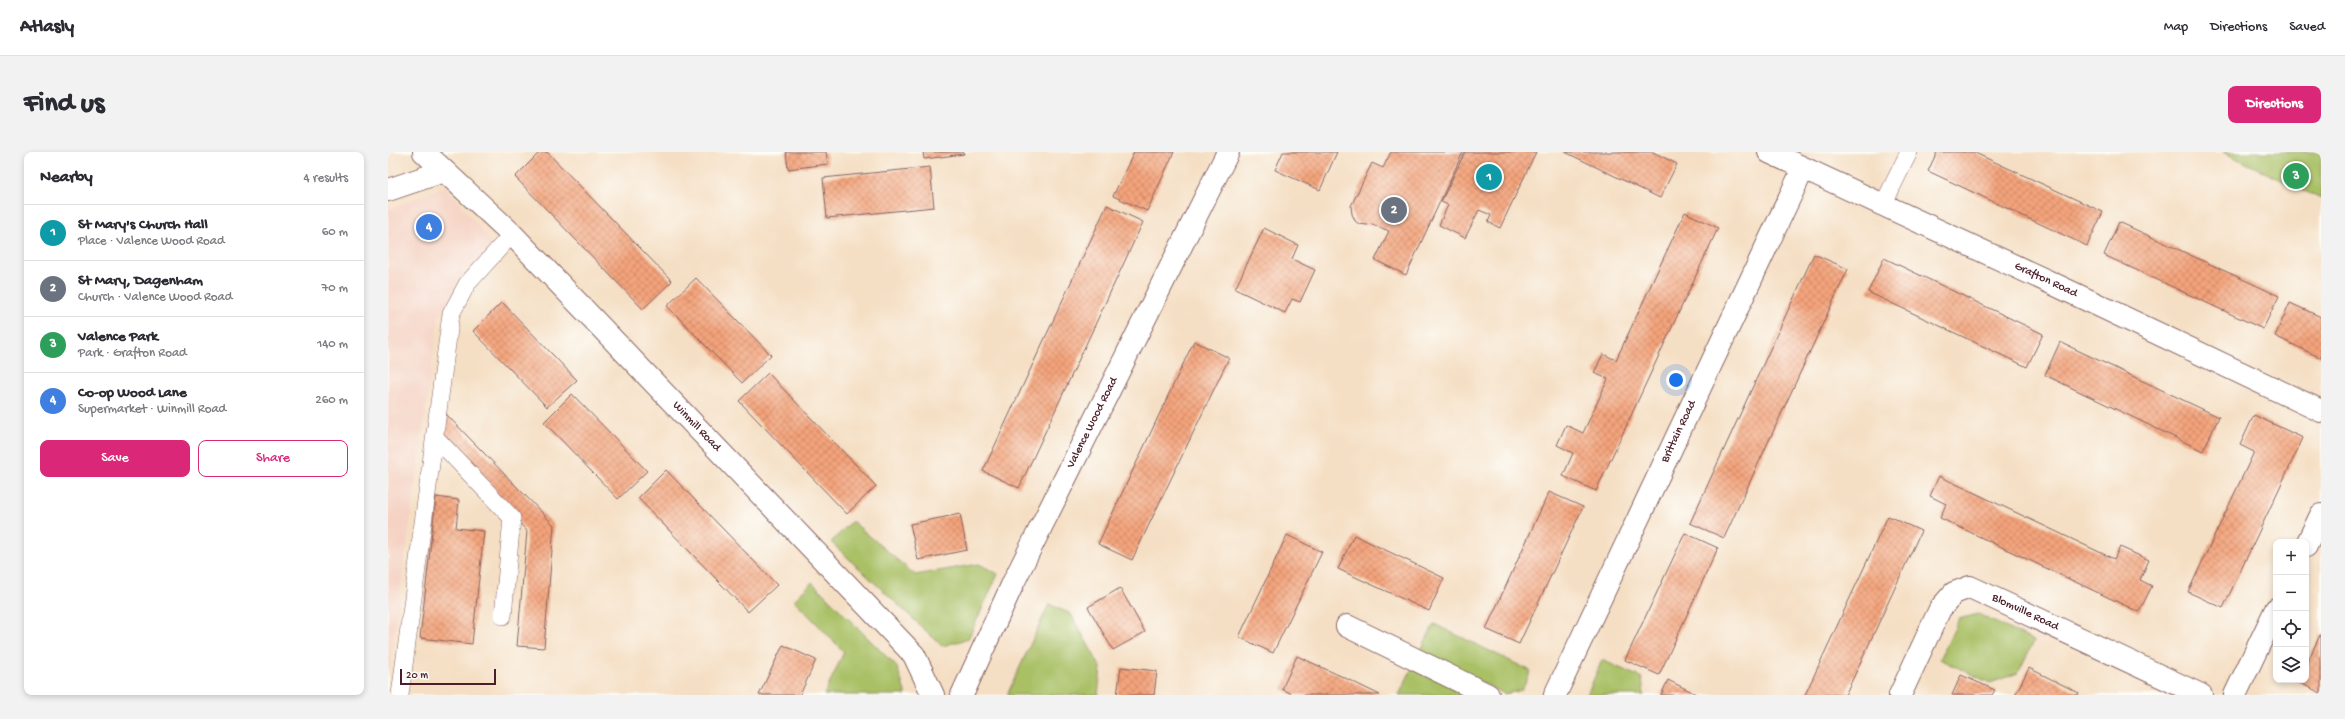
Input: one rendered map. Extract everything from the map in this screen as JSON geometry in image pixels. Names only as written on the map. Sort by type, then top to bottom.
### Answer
[{"type":"street","name":"Winmill Road","points":[[424,152],[512,234],[914,654],[933,695]]},
{"type":"street","name":"Valence Wood Road","points":[[962,695],[1014,581],[1228,152]]},
{"type":"street","name":"Grafton Road","points":[[1768,152],[2321,411]]},
{"type":"street","name":"Brittain Road","points":[[1555,695],[1803,169]]},
{"type":"street","points":[[388,190],[444,171]]},
{"type":"street","points":[[2309,540],[2321,515]]},
{"type":"street","name":"Blomville Road","points":[[1900,695],[1940,609],[1954,593],[1970,587],[2201,695]]},
{"type":"street","points":[[2235,695],[2275,611]]},
{"type":"street","points":[[1346,626],[1488,695]]},
{"type":"lane","points":[[1883,205],[1909,152]]},
{"type":"lane","points":[[400,695],[451,314],[467,284],[512,234]]},
{"type":"lane","points":[[434,436],[512,518],[503,616]]},
{"type":"shaded area","points":[[446,186],[502,256],[439,315],[388,679],[388,210]]},
{"type":"green space","points":[[2223,152],[2321,152],[2321,199]]},
{"type":"green space","points":[[852,521],[915,575],[979,564],[998,574],[968,639],[942,646],[831,542]]},
{"type":"green space","points":[[812,582],[897,667],[906,695],[824,695],[844,652],[794,600]]},
{"type":"green space","points":[[1049,604],[1071,614],[1101,668],[1098,695],[1007,695]]},
{"type":"green space","points":[[1978,614],[2034,641],[2018,673],[1990,683],[1940,659],[1959,619]]},
{"type":"green space","points":[[1434,624],[1531,671],[1522,690],[1505,694],[1420,652]]},
{"type":"green space","points":[[1602,660],[1642,678],[1644,695],[1587,695]]},
{"type":"green space","points":[[1413,666],[1476,695],[1399,695]]},
{"type":"building","points":[[540,152],[547,152],[672,281],[643,309],[515,177]]},
{"type":"building","points":[[786,152],[826,152],[828,164],[788,169]]},
{"type":"building","points":[[923,152],[963,152],[964,154],[924,159]]},
{"type":"building","points":[[1134,152],[1174,152],[1147,211],[1113,196]]},
{"type":"building","points":[[1283,152],[1337,152],[1320,190],[1275,170]]},
{"type":"building","points":[[1391,152],[1463,152],[1406,275],[1375,260],[1389,231],[1372,224],[1359,224],[1355,221],[1351,206],[1372,163],[1383,168]]},
{"type":"building","points":[[1465,152],[1536,152],[1500,228],[1488,222],[1491,215],[1479,210],[1465,238],[1439,225],[1448,205],[1441,202]]},
{"type":"building","points":[[1565,152],[1653,152],[1677,164],[1660,198]]},
{"type":"building","points":[[1937,152],[1973,152],[2103,212],[2087,246],[1928,171]]},
{"type":"building","points":[[930,167],[934,207],[827,218],[823,178]]},
{"type":"building","points":[[1107,205],[1143,222],[1019,488],[983,471]]},
{"type":"building","points":[[1685,212],[1718,228],[1596,491],[1563,476],[1573,453],[1557,445],[1566,425],[1583,433],[1608,379],[1594,373],[1603,354],[1616,360]]},
{"type":"building","points":[[2119,222],[2279,296],[2263,329],[2104,255]]},
{"type":"building","points":[[1264,228],[1298,245],[1292,259],[1315,270],[1300,302],[1292,299],[1285,313],[1235,289]]},
{"type":"building","points":[[1814,254],[1848,269],[1724,538],[1690,523]]},
{"type":"building","points":[[1884,258],[2043,334],[2027,367],[1868,292]]},
{"type":"building","points":[[696,278],[771,355],[742,383],[667,306]]},
{"type":"building","points":[[502,302],[577,380],[547,407],[473,331]]},
{"type":"building","points":[[2290,303],[2321,317],[2321,358],[2275,336]]},
{"type":"building","points":[[1194,341],[1229,358],[1132,560],[1098,544]]},
{"type":"building","points":[[2060,342],[2219,417],[2203,451],[2045,375]]},
{"type":"building","points":[[768,373],[876,486],[847,514],[739,401]]},
{"type":"building","points":[[572,394],[647,471],[618,499],[544,422]]},
{"type":"building","points":[[443,411],[554,525],[544,648],[517,646],[527,531],[439,436]]},
{"type":"building","points":[[2254,415],[2303,438],[2223,608],[2188,592],[2254,452],[2240,445]]},
{"type":"building","points":[[666,470],[777,585],[748,612],[638,498]]},
{"type":"building","points":[[1939,476],[2114,559],[2120,547],[2149,560],[2140,580],[2152,586],[2139,612],[1940,518],[1946,504],[1930,496]]},
{"type":"building","points":[[1549,492],[1583,507],[1519,644],[1486,629]]},
{"type":"building","points":[[436,497],[459,500],[456,528],[484,531],[472,644],[420,638]]},
{"type":"building","points":[[960,514],[967,550],[918,560],[910,524]]},
{"type":"building","points":[[1888,516],[1921,531],[1858,668],[1845,695],[1805,695]]},
{"type":"building","points":[[1685,533],[1718,548],[1659,675],[1625,660]]},
{"type":"building","points":[[1287,535],[1322,552],[1273,653],[1239,637]]},
{"type":"building","points":[[1354,535],[1444,578],[1429,611],[1338,569]]},
{"type":"building","points":[[1120,588],[1145,632],[1113,650],[1088,607]]},
{"type":"building","points":[[2321,633],[2321,693],[2300,683],[2309,683],[2309,659]]},
{"type":"building","points":[[783,645],[816,660],[800,695],[759,695]]},
{"type":"building","points":[[1297,656],[1380,695],[1294,695],[1282,689]]},
{"type":"building","points":[[1121,667],[1157,671],[1154,695],[1117,695]]},
{"type":"building","points":[[2029,668],[2079,693],[2078,695],[2015,695]]},
{"type":"building","points":[[1961,675],[1995,690],[1992,695],[1952,695]]},
{"type":"building","points":[[1668,680],[1698,695],[1661,695]]},
{"type":"place","name":"Valence Park","points":[[2296,176]]},
{"type":"place","name":"St Mary's Church Hall","points":[[1489,177]]},
{"type":"place","name":"St Mary, Dagenham","points":[[1394,210]]},
{"type":"place","name":"Co-op Wood Lane","points":[[429,227]]}]
